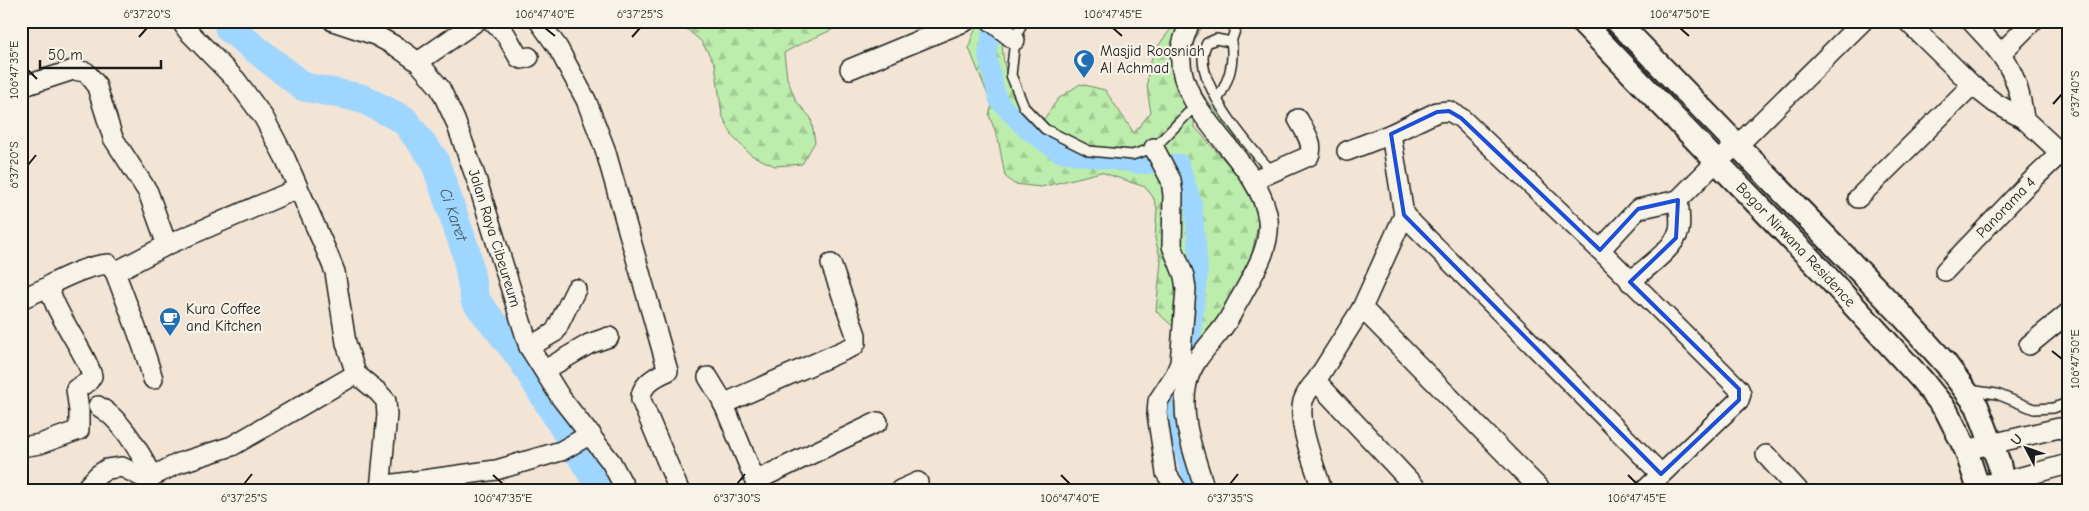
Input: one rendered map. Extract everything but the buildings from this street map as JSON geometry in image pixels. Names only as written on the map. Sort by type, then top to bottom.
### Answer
[{"type":"street","points":[[181,21],[187,30],[250,96],[264,118],[285,158],[335,272],[346,343],[356,374],[386,401],[387,415],[380,488],[496,470],[561,452],[584,438]]},
{"type":"street","name":"Jalan Raya Cibeureum","points":[[333,21],[374,35],[418,62],[440,88],[455,120],[477,181],[529,347],[545,370],[584,438],[611,462],[626,490]]},
{"type":"street","points":[[418,62],[477,21]]},
{"type":"street","points":[[492,21],[506,36],[519,58],[529,57]]},
{"type":"street","points":[[540,21],[558,48],[586,100],[605,149],[677,370],[659,374],[648,383],[641,395],[679,490]]},
{"type":"street","points":[[850,69],[966,21]]},
{"type":"street","points":[[1190,21],[1181,50],[1181,62],[1187,85],[1214,129],[1254,180],[1268,220],[1265,248],[1259,265],[1225,324],[1197,358],[1187,382],[1187,433],[1205,490]]},
{"type":"street","name":"Bogor Nirwana Residence","points":[[1580,21],[1717,161],[1921,379],[1946,410],[1966,450],[1979,487]]},
{"type":"street","name":"Bogor Nirwana Residence","points":[[1617,21],[1927,343],[1977,406],[1993,444],[2004,486]]},
{"type":"street","points":[[1600,250],[1638,209],[1678,200],[1717,161],[1738,145],[1863,21]]},
{"type":"street","points":[[1907,21],[1972,85],[1995,103],[2024,119],[2065,153]]},
{"type":"street","points":[[1971,21],[2001,53],[2015,77],[2021,94],[2024,119]]},
{"type":"street","points":[[2001,53],[2033,21]]},
{"type":"street","points":[[996,24],[1015,40]]},
{"type":"street","points":[[21,87],[73,70],[80,69],[91,76],[96,84],[113,138],[122,156],[148,192],[167,245]]},
{"type":"street","points":[[1858,198],[1972,85]]},
{"type":"street","points":[[1347,150],[1391,134],[1437,112],[1449,112],[1461,118],[1600,250],[1740,392],[1739,400],[1645,490]]},
{"type":"street","points":[[1254,180],[1309,156],[1311,152],[1310,143],[1298,119]]},
{"type":"street","points":[[1322,490],[1305,434],[1302,411],[1307,391],[1316,381],[1362,308],[1404,215],[1391,134]]},
{"type":"street","name":"Panorama 4","points":[[1945,271],[2023,188],[2065,153]]},
{"type":"street","points":[[1157,155],[1171,180],[1174,195],[1172,246],[1184,276],[1185,309],[1181,333],[1180,363],[1175,375],[1158,401],[1157,414],[1166,473],[1177,490]]},
{"type":"street","points":[[115,272],[167,245],[297,189]]},
{"type":"street","points":[[1630,282],[1670,246],[1676,238],[1679,230],[1678,200]]},
{"type":"street","points":[[1404,215],[1661,474]]},
{"type":"street","points":[[21,299],[50,286],[70,274],[108,264],[115,272],[128,311],[143,344],[153,380]]},
{"type":"street","points":[[724,404],[854,346],[856,335],[831,264]]},
{"type":"street","points":[[21,447],[40,444],[79,430],[76,389],[88,382],[92,376],[80,348],[56,309],[50,292],[50,286]]},
{"type":"street","points":[[529,347],[555,332],[576,289]]},
{"type":"street","points":[[1362,308],[1541,490]]},
{"type":"street","points":[[2029,345],[2068,313]]},
{"type":"street","points":[[545,370],[589,344],[609,337]]},
{"type":"street","points":[[84,490],[98,474],[107,469],[122,467],[142,477],[153,476],[179,463],[232,446],[356,374]]},
{"type":"street","points":[[708,377],[724,404],[757,485],[878,422]]},
{"type":"street","points":[[1316,381],[1418,490]]},
{"type":"street","points":[[98,406],[110,415],[126,433],[153,476]]},
{"type":"street","points":[[1966,450],[2059,428],[2068,431]]},
{"type":"street","points":[[1766,455],[1793,488]]},
{"type":"street","points":[[1979,487],[2004,486],[2068,464]]},
{"type":"street","points":[[900,490],[918,482]]},
{"type":"lane","points":[[1023,21],[1015,40],[1011,75],[1024,107],[1045,129],[1089,151],[1157,155],[1197,104]]},
{"type":"lane","points":[[1218,99],[1230,74],[1233,56],[1231,42],[1238,21]]},
{"type":"lane","points":[[1231,42],[1216,39],[1207,43],[1203,56],[1204,69],[1230,121],[1272,172]]},
{"type":"lane","points":[[1966,390],[1997,394],[2034,409],[2053,408],[2068,404]]},
{"type":"highlighted area","points":[[1449,111],[1461,118],[1600,250],[1638,209],[1678,200],[1676,238],[1630,282],[1739,389],[1739,400],[1661,474],[1404,215],[1391,134],[1437,112]]},
{"type":"green space","points":[[677,21],[848,21],[784,53],[787,78],[796,101],[811,118],[815,142],[802,164],[775,166],[751,155],[733,137],[722,115],[715,64],[701,41]]},
{"type":"green space","points":[[981,21],[1005,21],[1002,41],[1004,64],[1015,96],[1026,108],[1044,119],[1058,99],[1080,84],[1105,90],[1134,133],[1151,112],[1147,84],[1148,73],[1154,53],[1160,43],[1178,21],[1205,22],[1194,42],[1191,56],[1192,68],[1201,92],[1234,132],[1236,139],[1234,145],[1199,122],[1194,122],[1194,126],[1249,188],[1260,215],[1252,253],[1232,300],[1206,339],[1190,342],[1156,311],[1161,261],[1155,238],[1157,208],[1153,197],[1145,187],[1101,172],[1041,187],[1014,184],[1005,176],[998,138],[989,115],[992,105],[969,48],[972,36]]},
{"type":"waterway","name":"Ci Karet","points":[[233,21],[229,28],[304,87],[361,98],[404,120],[434,159],[466,252],[475,300],[521,358],[602,490]]},
{"type":"waterway","points":[[993,21],[987,56],[998,100],[1025,129],[1059,153],[1143,165],[1180,163],[1193,203],[1199,269],[1190,354],[1177,396],[1176,427],[1195,490]]},
{"type":"place","name":"Masjid Roosniah Al Achmad","points":[[1084,79]]},
{"type":"place","name":"Kura Coffee and Kitchen","points":[[170,337]]}]
